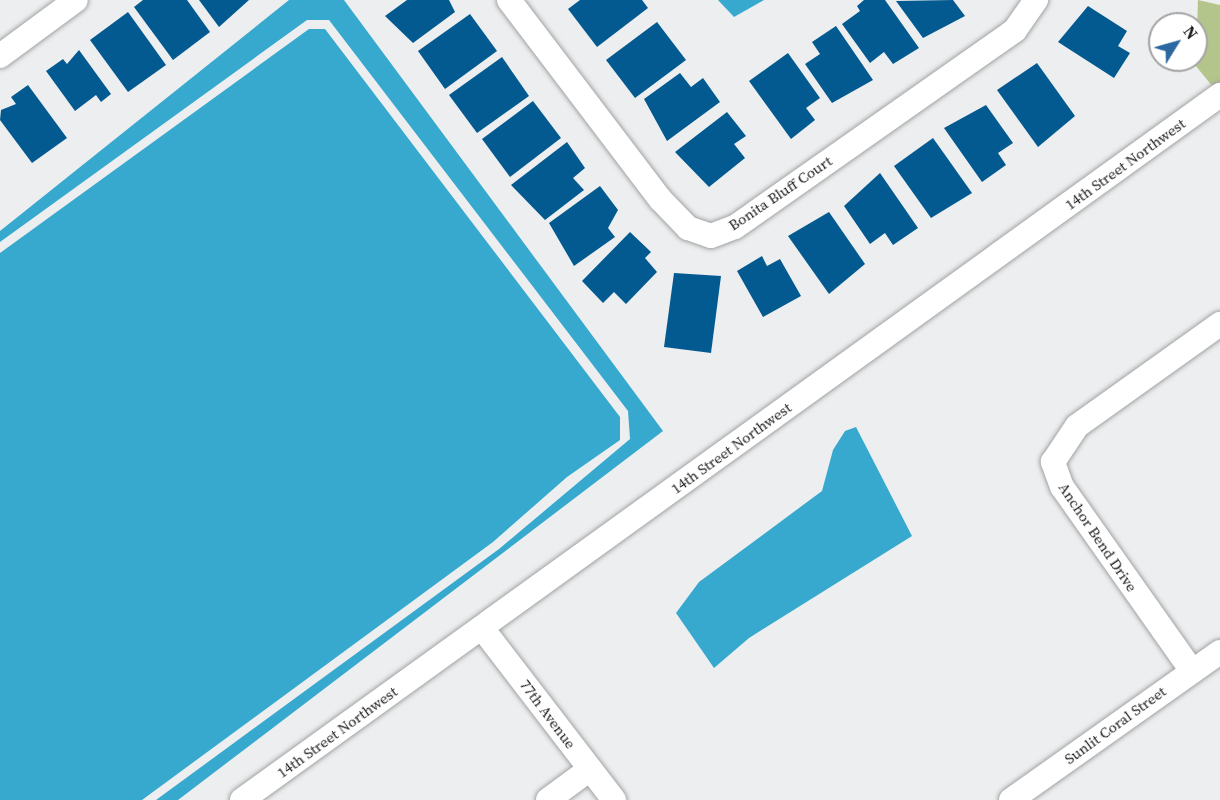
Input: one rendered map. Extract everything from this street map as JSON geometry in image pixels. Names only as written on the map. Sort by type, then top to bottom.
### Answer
[{"type":"street","points":[[0,56],[76,0]]},
{"type":"street","name":"Bonita Bluff Court","points":[[509,0],[661,200],[688,228],[711,236],[735,227],[1015,30],[1036,0]]},
{"type":"street","name":"14th Street Northwest","points":[[242,800],[1220,95]]},
{"type":"street","name":"Anchor Bend Drive","points":[[1192,671],[1062,487],[1053,462],[1077,426],[1220,324]]},
{"type":"street","name":"77th Avenue","points":[[482,628],[614,800]]},
{"type":"street","name":"Sunlit Coral Street","points":[[1011,800],[1220,651]]},
{"type":"street","points":[[548,800],[590,769]]},
{"type":"green space","points":[[1198,0],[1220,5],[1220,83],[1213,87],[1201,72],[1208,72],[1208,12],[1198,12]]},
{"type":"water","points":[[289,0],[344,0],[663,431],[178,800],[156,800],[499,549],[630,439],[628,411],[329,20],[307,20],[0,242],[0,231]]},
{"type":"water","points":[[718,0],[764,0],[734,17]]},
{"type":"water","points":[[309,29],[325,29],[620,417],[620,440],[567,477],[493,542],[142,800],[0,800],[0,253]]},
{"type":"water","points":[[856,427],[912,536],[749,638],[714,668],[676,613],[699,582],[822,491],[833,450],[845,431]]},
{"type":"building","points":[[143,0],[187,0],[210,32],[173,60],[134,7]]},
{"type":"building","points":[[199,0],[249,0],[219,27]]},
{"type":"building","points":[[407,0],[449,0],[455,12],[413,43],[385,16]]},
{"type":"building","points":[[580,0],[642,0],[648,8],[597,47],[568,9]]},
{"type":"building","points":[[864,0],[885,0],[919,48],[893,64],[884,52],[870,63],[842,24],[860,11],[857,6]]},
{"type":"building","points":[[953,0],[965,16],[923,38],[896,1]]},
{"type":"building","points":[[1088,6],[1127,31],[1118,46],[1130,53],[1114,78],[1058,42]]},
{"type":"building","points":[[128,12],[166,65],[128,92],[90,40]]},
{"type":"building","points":[[470,14],[497,51],[445,89],[418,51]]},
{"type":"building","points":[[657,22],[686,60],[635,98],[606,60]]},
{"type":"building","points":[[836,26],[873,80],[832,103],[805,64],[820,54],[812,42]]},
{"type":"building","points":[[79,50],[111,94],[101,102],[96,95],[75,111],[46,71],[63,59],[67,64]]},
{"type":"building","points":[[788,53],[820,98],[806,108],[815,120],[791,139],[749,81]]},
{"type":"building","points":[[502,57],[529,96],[477,133],[449,95]]},
{"type":"building","points":[[1037,63],[1075,116],[1038,147],[997,90]]},
{"type":"building","points":[[680,73],[691,87],[703,78],[720,102],[667,141],[644,99]]},
{"type":"building","points":[[28,85],[67,138],[32,163],[0,120],[1,110],[16,104],[11,97]]},
{"type":"building","points":[[533,101],[561,138],[510,177],[482,139]]},
{"type":"building","points":[[986,105],[1013,143],[998,153],[1006,165],[982,182],[944,128]]},
{"type":"building","points":[[727,112],[746,136],[734,144],[745,158],[709,187],[675,152]]},
{"type":"building","points":[[933,138],[972,193],[931,218],[894,166]]},
{"type":"building","points":[[567,142],[585,168],[573,178],[584,190],[545,220],[511,185]]},
{"type":"building","points":[[880,173],[918,228],[893,245],[885,233],[870,244],[844,206]]},
{"type":"building","points":[[600,186],[618,210],[608,228],[615,237],[574,266],[549,223]]},
{"type":"building","points":[[829,212],[865,264],[829,294],[788,236]]},
{"type":"building","points":[[630,232],[651,252],[645,258],[657,272],[626,304],[614,292],[603,303],[582,281]]},
{"type":"building","points":[[762,256],[767,266],[780,259],[801,296],[763,317],[737,271]]},
{"type":"building","points":[[674,273],[721,276],[711,353],[664,347]]}]
